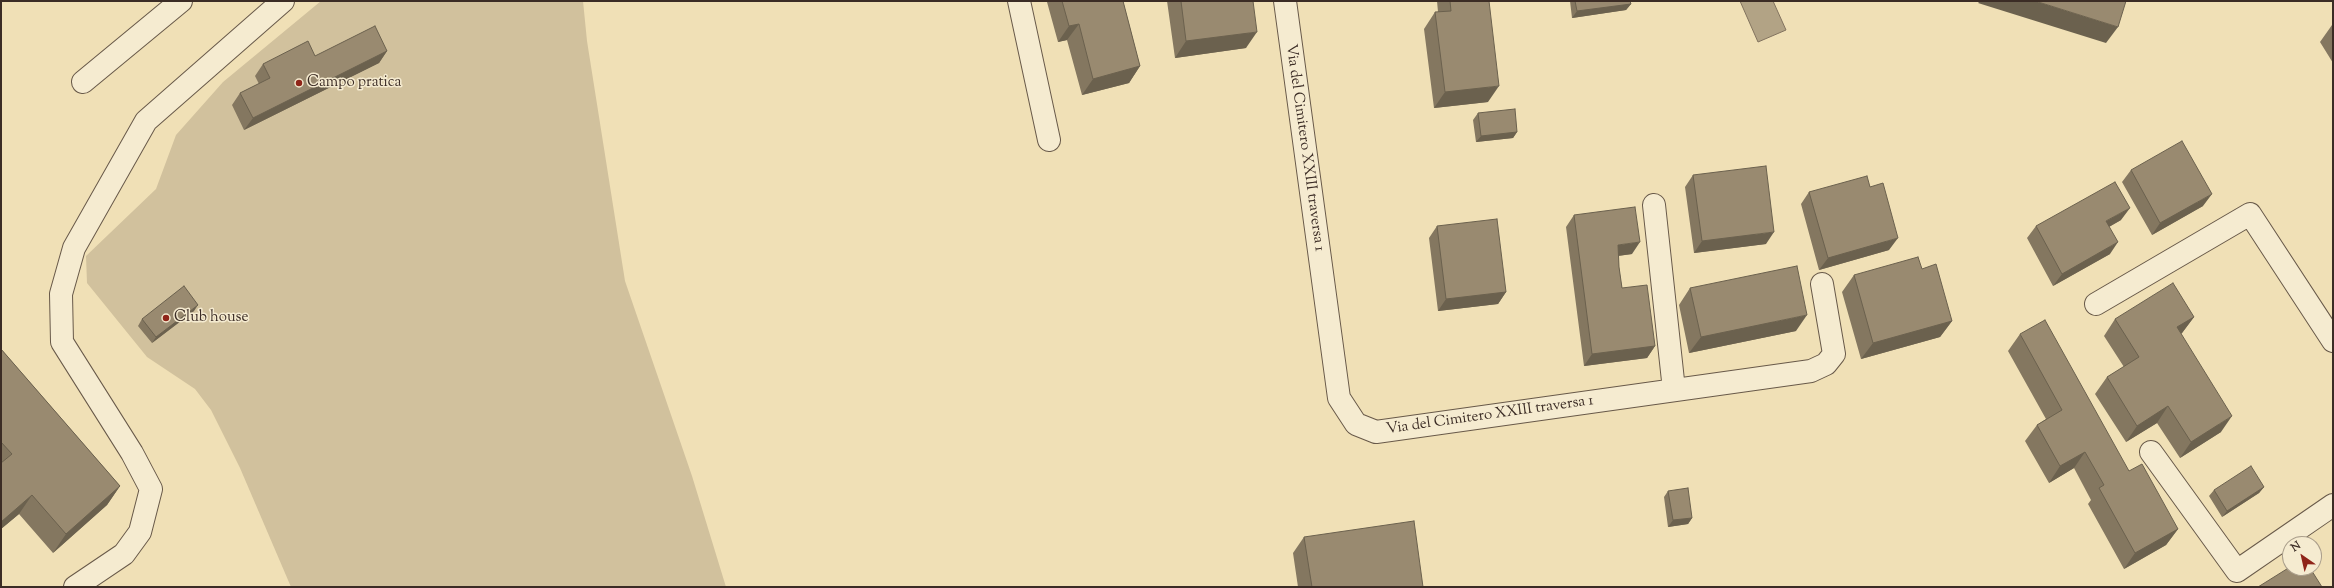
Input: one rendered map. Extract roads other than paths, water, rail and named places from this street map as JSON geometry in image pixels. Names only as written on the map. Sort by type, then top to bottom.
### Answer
[{"type":"street","points":[[83,82],[181,1]]},
{"type":"street","points":[[75,587],[124,554],[140,532],[151,488],[132,453],[62,342],[61,294],[74,248],[146,121],[283,1]]},
{"type":"street","points":[[1019,1],[1049,140]]},
{"type":"street","name":"Via del Cimitero XXIII traversa 1","points":[[1285,1],[1339,398],[1356,424],[1376,432],[1811,371],[1826,364],[1834,354],[1822,284]]},
{"type":"street","points":[[1654,205],[1674,390]]},
{"type":"street","points":[[2096,304],[2250,214],[2330,331]]},
{"type":"street","points":[[2151,452],[2237,571],[2333,505]]},
{"type":"place","name":"Campo pratica","points":[[299,83]]},
{"type":"place","name":"Club house","points":[[166,318]]}]
